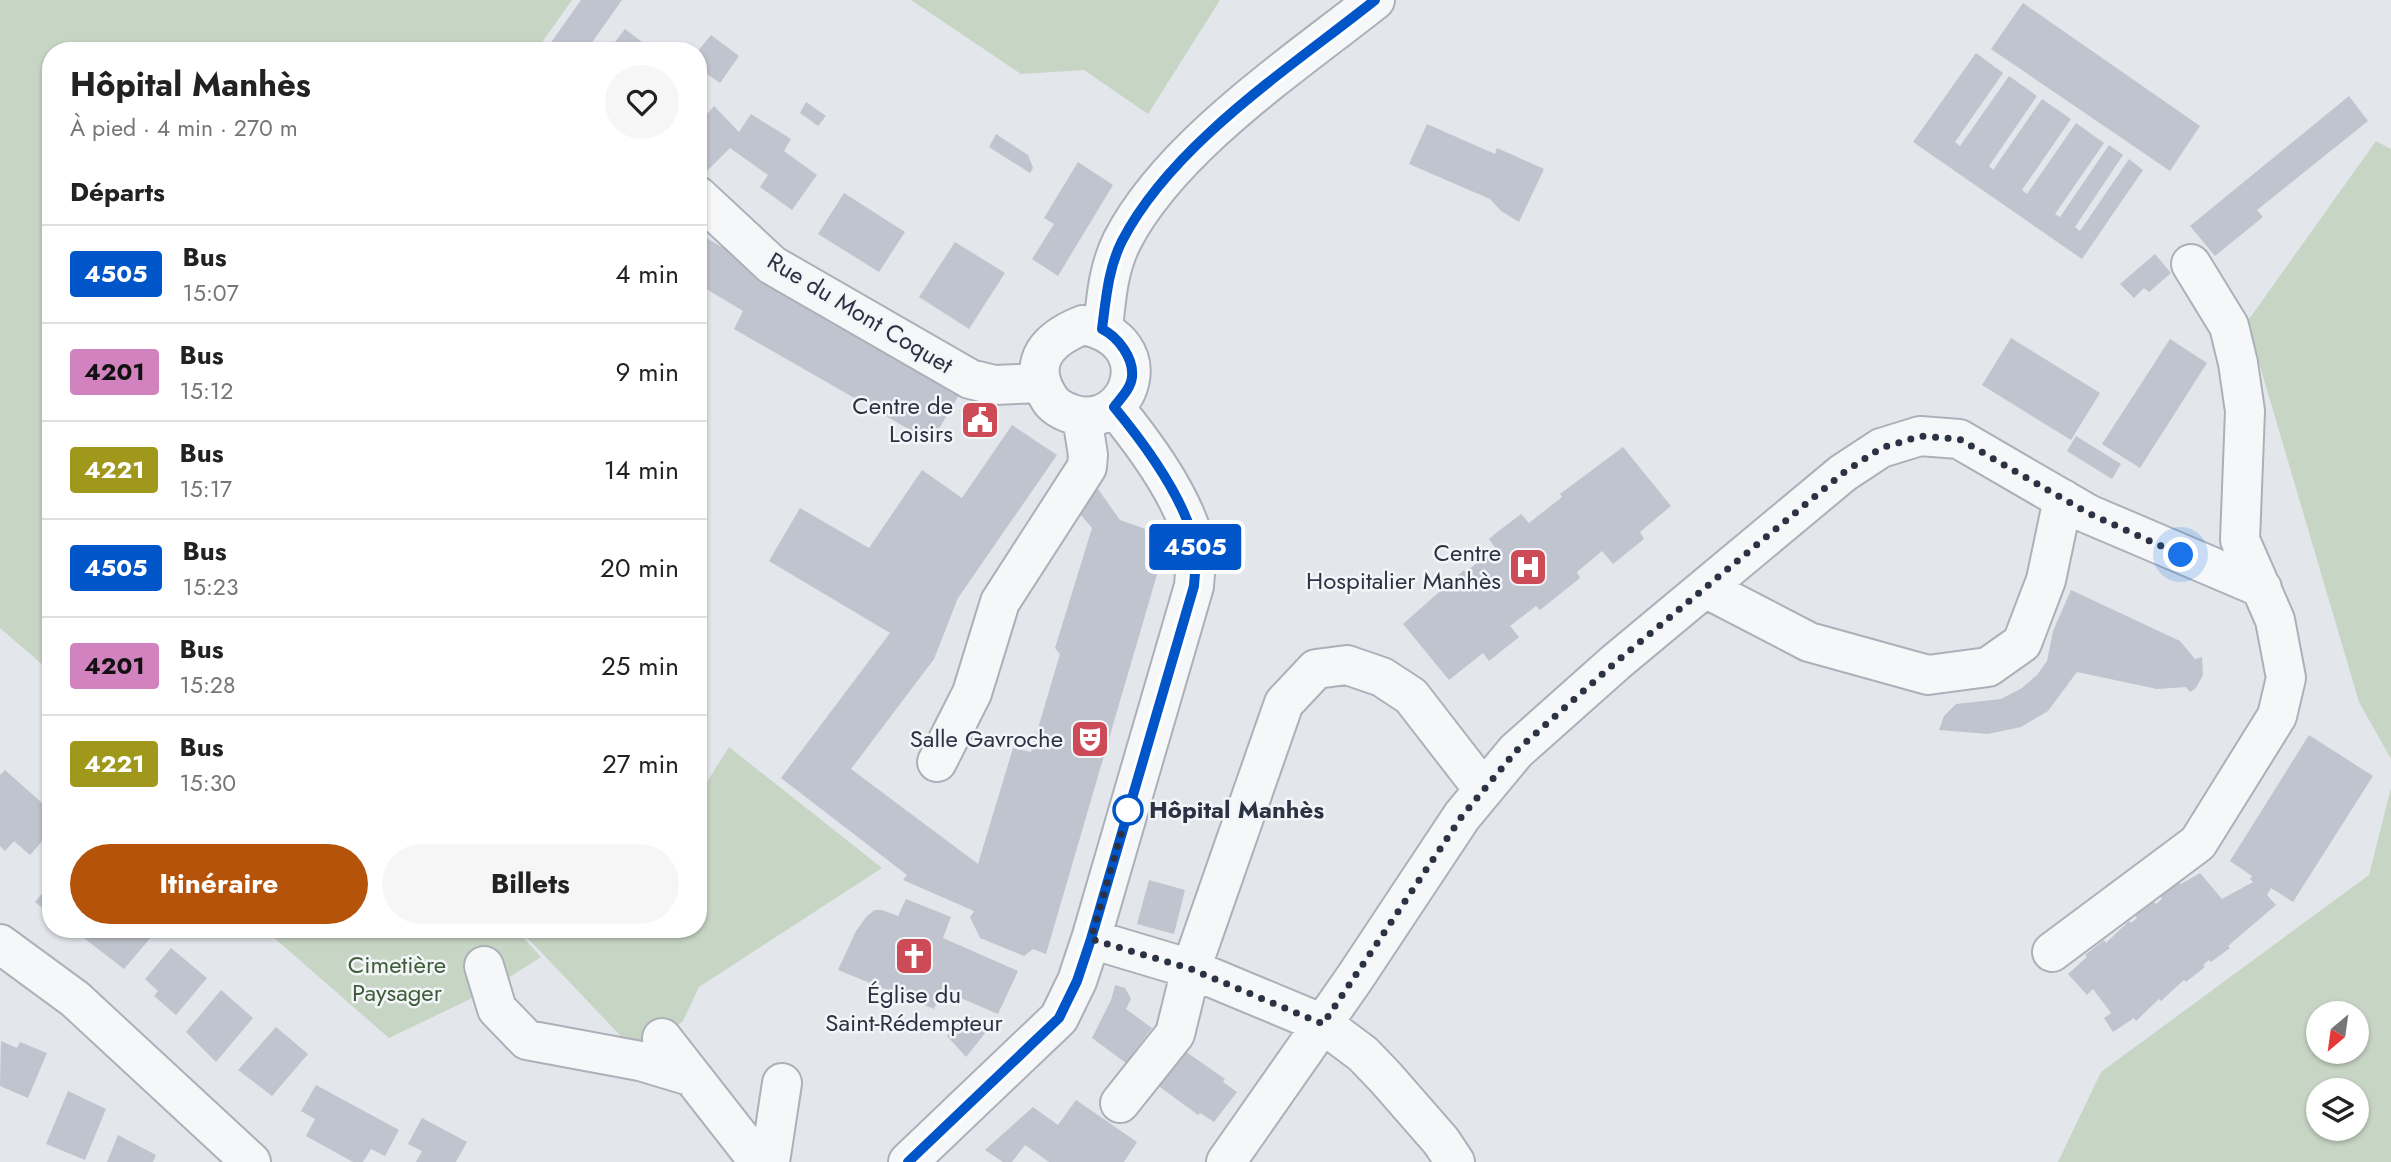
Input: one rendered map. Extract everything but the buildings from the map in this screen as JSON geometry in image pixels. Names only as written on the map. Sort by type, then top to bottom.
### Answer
[{"type":"street","points":[[1102,329],[1107,284],[1121,243],[1148,201],[1208,133],[1375,0]]},
{"type":"street","name":"Rue du Mont Coquet","points":[[707,204],[772,265],[971,379],[994,385],[1041,383]]},
{"type":"street","points":[[2052,952],[2197,843],[2277,716],[2286,678],[2276,620],[2240,540],[2245,411],[2238,363],[2229,326],[2190,264]]},
{"type":"street","points":[[908,1162],[1059,1018],[1077,981],[1091,939],[1194,586],[1194,538],[1136,434],[1098,412],[1065,412],[1050,400],[1041,383],[1040,368],[1047,347],[1060,334],[1083,326],[1102,329],[1110,333],[1127,352],[1132,376],[1125,393],[1098,412],[1087,467],[1000,602],[972,693],[937,762]]},
{"type":"street","points":[[1226,1162],[1483,789],[1516,751],[1616,662],[1707,589],[1843,473],[1881,448],[1920,436],[1959,439],[2101,519],[2262,589]]},
{"type":"street","points":[[1707,589],[1809,642],[1928,675],[1988,667],[2022,643],[2046,580],[2063,499]]},
{"type":"street","points":[[1120,1103],[1175,1034],[1191,969],[1284,703],[1317,669],[1347,665],[1382,677],[1411,696],[1483,789]]},
{"type":"street","points":[[1091,939],[1191,969],[1323,1024],[1371,1062],[1441,1141],[1455,1162]]},
{"type":"street","points":[[0,944],[75,999],[251,1162]]},
{"type":"street","points":[[484,966],[497,1009],[527,1040],[640,1061],[690,1076]]},
{"type":"street","points":[[662,1038],[759,1162]]},
{"type":"street","points":[[770,1162],[782,1083]]},
{"type":"green space","points":[[0,0],[572,0],[542,42],[42,42],[42,664],[0,628]]},
{"type":"green space","points":[[911,0],[1220,0],[1148,114],[1084,70],[1021,74]]},
{"type":"green space","points":[[2376,141],[2391,149],[2391,759],[2359,702],[2247,322]]},
{"type":"green space","points":[[729,747],[882,868],[699,987],[683,1021],[662,1038],[636,1052],[528,938],[707,938],[707,782]]},
{"type":"green space","points":[[2391,788],[2391,1162],[2058,1162],[2101,1072],[2369,875]]},
{"type":"green space","name":"Cimetière Paysager","points":[[274,938],[523,938],[541,957],[491,989],[389,1038]]},
{"type":"bus line","name":"4505","points":[[908,1162],[1030,1048],[1060,1016],[1077,981],[1091,939],[1194,586],[1194,538],[1169,488],[1136,434],[1114,407],[1125,393],[1132,376],[1127,352],[1110,333],[1102,329],[1107,284],[1121,243],[1148,201],[1208,133],[1375,0]]},
{"type":"place","name":"Centre de Loisirs","points":[[980,420]]},
{"type":"place","name":"Centre Hospitalier Manhès","points":[[1528,567]]},
{"type":"place","name":"Salle Gavroche","points":[[1090,739]]},
{"type":"place","name":"Hôpital Manhès","points":[[1128,810]]},
{"type":"place","name":"Église du Saint-Rédempteur","points":[[914,956]]},
{"type":"route","points":[[1128,810],[1091,939],[1191,969],[1323,1024],[1462,816],[1516,751],[1616,662],[1707,589],[1843,473],[1881,448],[1920,436],[1959,439],[2088,513],[2181,555]]}]
